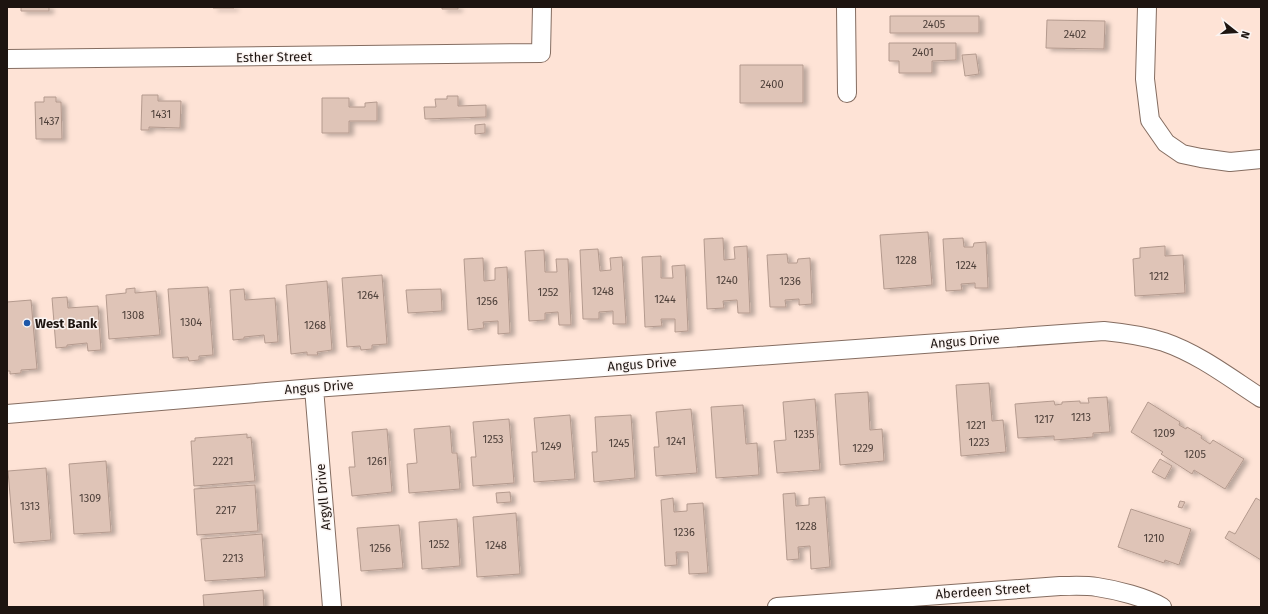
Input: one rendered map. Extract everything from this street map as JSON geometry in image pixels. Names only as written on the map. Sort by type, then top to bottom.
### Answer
[{"type":"street","name":"Esther Street","points":[[7,59],[542,53],[542,7]]},
{"type":"street","points":[[846,7],[847,93]]},
{"type":"street","points":[[1147,7],[1145,79],[1150,120],[1166,143],[1182,154],[1201,158],[1230,162],[1261,159]]},
{"type":"street","name":"Angus Drive","points":[[7,414],[314,388],[1104,331],[1134,335],[1165,342],[1195,356],[1261,398]]},
{"type":"street","name":"Argyll Drive","points":[[314,388],[332,607]]},
{"type":"street","name":"Aberdeen Street","points":[[777,607],[1060,586],[1097,587],[1124,593],[1162,607]]},
{"type":"building","points":[[21,7],[49,7],[49,11],[21,11]]},
{"type":"building","points":[[234,7],[234,8],[213,8]]},
{"type":"building","points":[[442,7],[458,7],[458,9],[442,9]]},
{"type":"building","points":[[890,16],[979,16],[979,33],[890,33]]},
{"type":"building","points":[[1047,20],[1105,21],[1104,49],[1046,48]]},
{"type":"building","points":[[889,43],[956,43],[956,60],[932,61],[932,73],[899,73],[899,61],[889,61]]},
{"type":"building","points":[[976,54],[979,74],[965,76],[962,55]]},
{"type":"building","points":[[740,65],[803,65],[803,103],[740,103]]},
{"type":"building","points":[[142,95],[158,95],[158,101],[181,101],[180,128],[149,127],[149,130],[141,130]]},
{"type":"building","points":[[447,96],[458,96],[458,106],[486,105],[486,117],[425,119],[424,107],[436,107],[435,99],[447,99]]},
{"type":"building","points":[[44,97],[56,97],[56,102],[61,102],[62,139],[36,139],[35,102],[44,102]]},
{"type":"building","points":[[322,98],[349,98],[349,107],[365,107],[365,103],[377,102],[377,121],[349,121],[349,133],[322,133]]},
{"type":"building","points":[[485,124],[485,133],[475,134],[475,125]]},
{"type":"building","points":[[928,232],[932,285],[884,289],[880,235]]},
{"type":"building","points":[[723,238],[724,260],[735,259],[734,247],[747,246],[750,313],[738,313],[737,300],[723,301],[724,308],[707,309],[704,239]]},
{"type":"building","points":[[963,238],[964,247],[973,247],[974,243],[986,242],[988,288],[975,288],[975,283],[961,284],[962,290],[946,291],[943,239]]},
{"type":"building","points":[[1165,246],[1165,256],[1183,255],[1185,293],[1135,296],[1133,259],[1140,258],[1140,248]]},
{"type":"building","points":[[598,249],[600,271],[611,270],[610,258],[622,257],[626,324],[613,324],[613,311],[599,312],[599,319],[583,319],[580,250]]},
{"type":"building","points":[[544,250],[545,272],[557,272],[556,259],[568,259],[571,325],[559,325],[558,312],[545,313],[545,320],[529,321],[525,251]]},
{"type":"building","points":[[787,254],[788,263],[797,263],[798,259],[810,258],[812,304],[799,305],[799,299],[785,300],[786,307],[770,307],[767,255]]},
{"type":"building","points":[[661,256],[661,278],[673,278],[672,266],[685,265],[688,331],[675,332],[675,319],[661,319],[662,326],[645,327],[642,257]]},
{"type":"building","points":[[483,258],[484,281],[495,280],[495,268],[507,267],[510,333],[498,334],[498,321],[483,322],[484,328],[468,330],[464,259]]},
{"type":"building","points":[[382,275],[387,344],[372,345],[372,349],[361,350],[360,346],[347,347],[342,278]]},
{"type":"building","points":[[327,281],[332,350],[317,352],[318,355],[307,355],[307,352],[291,354],[286,285]]},
{"type":"building","points":[[208,287],[213,355],[199,356],[199,360],[189,361],[188,357],[173,358],[168,289]]},
{"type":"building","points":[[135,288],[135,293],[156,291],[160,335],[109,339],[106,295],[126,293],[126,289]]},
{"type":"building","points":[[244,289],[245,300],[275,298],[278,342],[265,343],[264,335],[244,337],[244,339],[233,340],[230,290]]},
{"type":"building","points":[[441,289],[442,311],[408,313],[406,290]]},
{"type":"building","points":[[67,297],[68,308],[98,306],[101,350],[88,351],[87,343],[67,345],[67,347],[56,348],[52,298]]},
{"type":"building","points":[[31,300],[37,369],[21,370],[21,373],[10,374],[10,371],[7,371],[7,302]]},
{"type":"building","points":[[989,383],[992,421],[1003,420],[1006,452],[961,456],[956,385]]},
{"type":"building","points":[[868,392],[870,430],[882,429],[884,461],[840,465],[835,394]]},
{"type":"building","points":[[1107,397],[1110,432],[1093,433],[1093,437],[1054,440],[1054,436],[1018,438],[1015,404],[1054,401],[1055,405],[1062,404],[1062,402],[1080,401],[1080,403],[1089,403],[1088,398]]},
{"type":"building","points":[[815,399],[820,470],[777,473],[774,441],[786,440],[783,402]]},
{"type":"building","points":[[1148,402],[1180,422],[1179,425],[1186,429],[1187,427],[1202,436],[1201,438],[1210,444],[1213,440],[1244,459],[1225,489],[1194,470],[1192,474],[1161,454],[1163,452],[1131,432]]},
{"type":"building","points":[[743,405],[746,444],[757,443],[759,475],[716,478],[711,407]]},
{"type":"building","points":[[691,409],[697,473],[656,476],[654,447],[659,447],[656,412]]},
{"type":"building","points":[[570,415],[575,479],[534,482],[532,452],[537,452],[534,418]]},
{"type":"building","points":[[631,415],[635,478],[594,482],[592,452],[597,452],[595,417]]},
{"type":"building","points":[[509,419],[514,483],[473,486],[471,457],[476,457],[473,422]]},
{"type":"building","points":[[450,426],[452,453],[457,453],[460,489],[409,493],[407,464],[417,463],[414,429]]},
{"type":"building","points":[[387,429],[392,492],[352,496],[349,467],[355,467],[352,432]]},
{"type":"building","points":[[247,434],[247,438],[251,437],[255,481],[194,486],[191,441],[195,441],[195,438]]},
{"type":"building","points":[[1160,459],[1172,466],[1165,479],[1152,472]]},
{"type":"building","points":[[106,461],[111,532],[74,534],[69,464]]},
{"type":"building","points":[[46,468],[51,540],[14,543],[8,471]]},
{"type":"building","points":[[255,485],[258,531],[197,535],[194,489]]},
{"type":"building","points":[[510,492],[511,502],[497,503],[496,493]]},
{"type":"building","points":[[795,493],[796,506],[809,505],[809,498],[825,497],[830,567],[811,569],[810,546],[798,547],[799,559],[787,560],[783,494]]},
{"type":"building","points":[[673,498],[674,512],[687,511],[687,504],[703,503],[708,573],[689,574],[688,552],[676,552],[677,565],[665,566],[661,500]]},
{"type":"building","points":[[1256,498],[1261,501],[1261,560],[1225,538],[1229,531],[1235,534]]},
{"type":"building","points":[[1180,501],[1185,502],[1182,508],[1178,507]]},
{"type":"building","points":[[1131,509],[1191,529],[1179,565],[1165,560],[1164,563],[1118,547]]},
{"type":"building","points":[[516,513],[520,574],[477,577],[473,517]]},
{"type":"building","points":[[457,519],[460,566],[422,569],[419,522]]},
{"type":"building","points":[[399,525],[403,568],[361,571],[357,528]]},
{"type":"building","points":[[262,534],[265,577],[205,581],[201,539]]},
{"type":"building","points":[[263,590],[264,607],[204,607],[203,595]]},
{"type":"place","name":"West Bank","points":[[27,323]]}]
